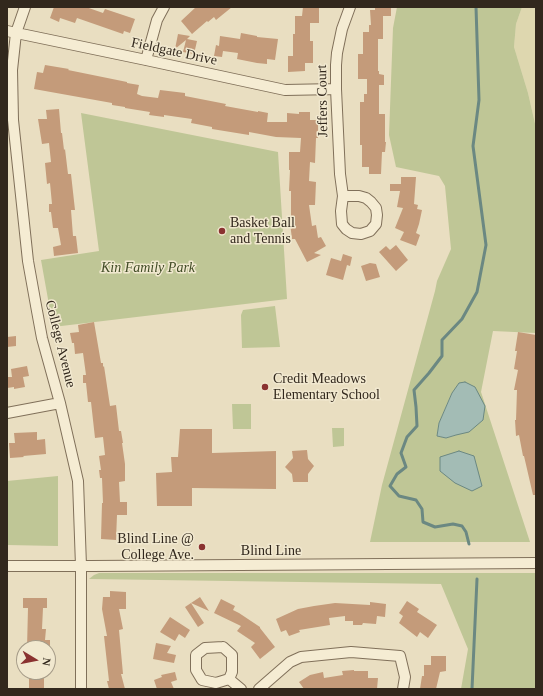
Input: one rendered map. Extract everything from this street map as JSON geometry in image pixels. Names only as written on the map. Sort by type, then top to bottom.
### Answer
[{"type":"street","name":"College Avenue","points":[[25,7],[11,32],[13,120],[28,261],[37,311],[42,338],[60,403],[78,481],[81,566],[81,689]]},
{"type":"street","points":[[146,60],[156,20],[164,7]]},
{"type":"street","name":"Jeffers Court","points":[[343,196],[340,174],[336,65],[342,29],[350,7]]},
{"type":"street","name":"Fieldgate Drive","points":[[11,32],[285,90],[336,89]]},
{"type":"street","points":[[7,412],[60,403]]},
{"type":"street","name":"Blind Line","points":[[7,566],[536,563]]},
{"type":"street","points":[[259,689],[290,662],[301,657],[351,652],[400,656],[405,677],[403,689]]},
{"type":"street","points":[[229,679],[241,689]]},
{"type":"shaded area","points":[[522,7],[536,7],[536,128],[528,93],[514,47],[516,24]]},
{"type":"green space","points":[[397,7],[522,7],[516,24],[514,47],[528,93],[536,128],[536,333],[493,331],[481,392],[530,542],[370,542],[382,485],[437,281],[451,249],[445,186],[439,176],[396,167],[389,135],[393,28]],"holes":[[[452,393],[456,435],[446,438],[437,436],[439,423]]]},
{"type":"green space","name":"Kin Family Park","points":[[81,113],[278,152],[287,299],[53,327],[41,260],[99,251]]},
{"type":"green space","points":[[275,306],[280,347],[242,348],[241,315],[243,310]]},
{"type":"green space","points":[[232,404],[251,404],[251,429],[233,429]]},
{"type":"green space","points":[[332,428],[344,428],[344,446],[333,447]]},
{"type":"green space","points":[[58,476],[58,546],[7,545],[7,481]]},
{"type":"green space","points":[[99,573],[536,573],[536,689],[461,689],[468,649],[441,584],[89,579]]},
{"type":"water","points":[[465,382],[475,387],[485,406],[483,420],[469,432],[446,438],[437,436],[439,423],[452,393],[459,383]]},
{"type":"water","points":[[459,451],[474,456],[482,486],[472,491],[455,483],[440,471],[440,457]]},
{"type":"building","points":[[54,7],[86,7],[103,13],[105,9],[135,19],[130,33],[124,31],[123,34],[77,18],[75,23],[60,18],[59,22],[50,18]]},
{"type":"building","points":[[196,7],[232,7],[216,20],[214,17],[208,22],[207,21],[192,34],[181,21]]},
{"type":"building","points":[[303,7],[319,7],[319,23],[310,23],[310,41],[313,41],[313,63],[305,63],[305,71],[288,72],[288,56],[293,56],[295,16],[302,16]]},
{"type":"building","points":[[375,7],[391,7],[391,16],[383,16],[383,39],[378,39],[378,71],[379,74],[384,75],[384,85],[379,85],[379,114],[385,114],[385,152],[382,152],[381,174],[369,174],[369,167],[362,167],[362,145],[360,145],[360,102],[364,102],[364,94],[367,94],[367,79],[358,79],[358,54],[363,54],[363,32],[369,32],[369,25],[371,25],[370,10],[375,10]]},
{"type":"building","points":[[241,33],[257,37],[278,39],[275,60],[267,59],[267,64],[257,63],[237,59],[238,53],[223,51],[222,57],[214,56],[216,45],[219,46],[220,36],[240,39]]},
{"type":"building","points":[[178,34],[190,36],[187,39],[197,41],[194,54],[183,52],[186,40],[175,49]]},
{"type":"building","points":[[45,65],[139,85],[137,94],[142,96],[158,98],[160,90],[185,93],[185,96],[226,104],[225,106],[268,113],[267,122],[287,122],[287,113],[299,114],[299,112],[310,112],[310,120],[318,120],[318,138],[316,138],[315,163],[310,162],[309,181],[316,182],[315,205],[309,205],[312,226],[316,225],[318,238],[321,237],[326,246],[314,253],[321,255],[307,262],[295,239],[292,239],[290,223],[291,191],[289,191],[289,152],[300,152],[301,138],[276,137],[249,132],[249,135],[212,129],[212,127],[191,123],[192,119],[164,115],[164,117],[149,115],[150,112],[112,105],[112,103],[34,89],[37,72],[43,73]]},
{"type":"building","points":[[59,109],[61,133],[64,150],[65,149],[68,174],[71,174],[75,210],[71,210],[73,236],[76,236],[78,253],[54,256],[53,247],[61,245],[58,228],[53,228],[51,212],[49,212],[49,204],[52,204],[50,183],[47,184],[45,163],[51,162],[49,143],[42,144],[38,119],[47,119],[46,110]]},
{"type":"building","points":[[401,177],[416,177],[414,204],[418,205],[417,209],[422,210],[416,233],[420,235],[416,246],[400,240],[404,232],[395,228],[403,208],[397,207],[400,191],[390,191],[390,184],[401,184]]},
{"type":"building","points":[[396,245],[408,260],[396,271],[379,252],[386,246],[390,250]]},
{"type":"building","points":[[343,254],[352,257],[350,266],[347,265],[343,280],[326,275],[331,258],[341,261]]},
{"type":"building","points":[[370,263],[376,264],[380,277],[366,281],[361,266]]},
{"type":"building","points":[[94,322],[101,363],[103,363],[103,367],[104,366],[110,406],[116,405],[119,431],[121,431],[123,443],[125,481],[119,482],[120,502],[127,502],[127,515],[117,515],[116,540],[101,539],[103,503],[99,456],[105,455],[103,437],[95,438],[91,402],[88,402],[86,383],[83,383],[83,375],[86,375],[83,353],[75,354],[74,343],[72,343],[70,333],[79,332],[78,325]]},
{"type":"building","points":[[518,332],[536,335],[536,495],[533,495],[519,435],[516,436],[515,420],[517,390],[514,390],[518,370],[514,369]]},
{"type":"building","points":[[16,336],[16,346],[7,347],[7,337]]},
{"type":"building","points":[[27,366],[29,376],[23,377],[25,387],[14,389],[14,387],[7,388],[7,377],[12,377],[11,369]]},
{"type":"building","points":[[180,429],[212,429],[212,453],[276,451],[276,489],[192,488],[192,506],[157,506],[156,473],[172,472],[171,457],[178,457]]},
{"type":"building","points":[[37,432],[37,440],[45,439],[46,454],[10,458],[9,443],[15,443],[14,433]]},
{"type":"building","points":[[307,450],[308,459],[314,466],[308,474],[308,482],[293,482],[292,474],[285,467],[293,458],[292,451]]},
{"type":"building","points":[[110,591],[126,592],[126,609],[119,609],[123,629],[119,630],[123,674],[121,674],[125,689],[109,689],[107,681],[109,681],[104,636],[107,636],[102,609],[103,597],[110,597]]},
{"type":"building","points":[[200,597],[209,611],[191,603]]},
{"type":"building","points":[[23,598],[47,598],[47,608],[43,608],[42,629],[46,629],[45,640],[27,640],[28,608],[23,608]]},
{"type":"building","points":[[221,599],[235,606],[233,610],[260,627],[275,647],[260,659],[251,647],[255,643],[237,631],[241,626],[214,613]]},
{"type":"building","points":[[407,601],[419,609],[417,612],[437,625],[428,638],[420,632],[417,637],[399,623],[403,616],[399,613]]},
{"type":"building","points":[[370,602],[386,604],[385,617],[377,616],[376,624],[363,623],[362,625],[353,625],[353,621],[345,621],[345,616],[329,618],[330,625],[299,630],[300,632],[289,636],[286,630],[281,632],[276,619],[298,609],[314,606],[335,603],[370,605]]},
{"type":"building","points":[[191,603],[204,623],[198,627],[185,607]]},
{"type":"building","points":[[170,617],[190,630],[185,638],[179,634],[175,641],[160,632]]},
{"type":"building","points":[[156,643],[171,646],[167,653],[176,655],[174,663],[153,659]]},
{"type":"building","points":[[431,656],[446,656],[446,671],[440,672],[436,689],[420,689],[422,676],[424,676],[424,665],[431,665]]},
{"type":"building","points":[[342,671],[368,671],[368,678],[378,678],[377,689],[304,689],[299,682],[310,675],[323,672],[324,678],[343,675]]},
{"type":"building","points":[[175,672],[177,680],[171,682],[174,689],[157,689],[154,680],[162,677],[161,675]]},
{"type":"building","points":[[29,680],[44,680],[44,688],[29,688]]},
{"type":"waterway","points":[[469,544],[466,532],[462,526],[453,524],[435,527],[423,522],[422,509],[416,500],[399,496],[390,486],[397,474],[406,467],[401,453],[407,437],[417,426],[414,390],[442,356],[442,340],[462,319],[477,292],[486,245],[473,146],[479,100],[476,7]]},
{"type":"waterway","points":[[472,689],[477,579]]},
{"type":"place","name":"Basket Ball and Tennis","points":[[222,231]]},
{"type":"place","name":"Credit Meadows Elementary School","points":[[265,387]]},
{"type":"place","name":"Blind Line @ College Ave.","points":[[202,547]]}]
